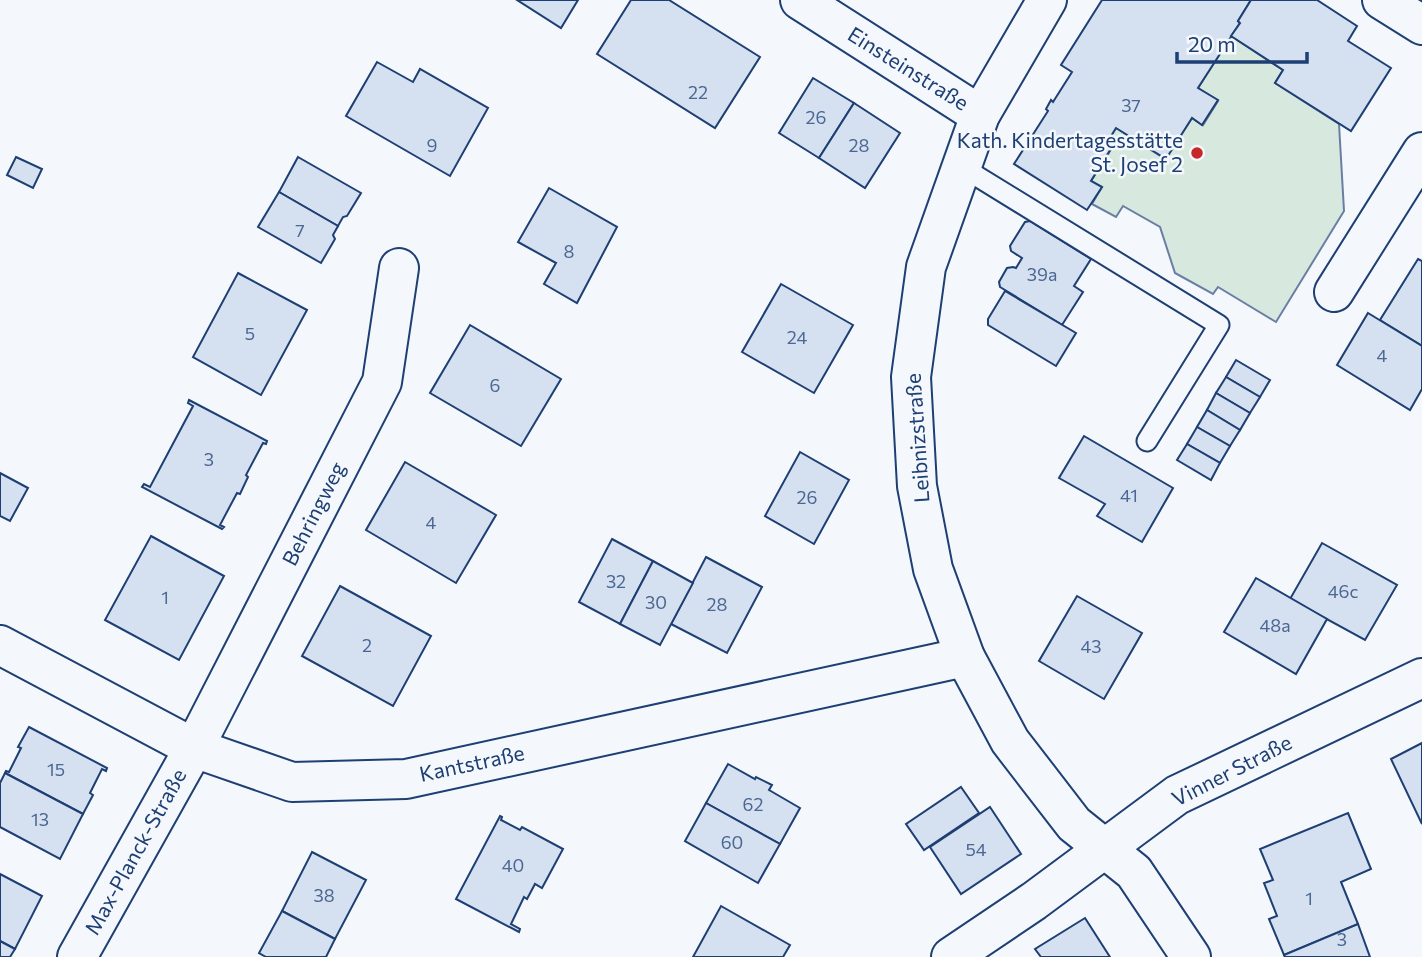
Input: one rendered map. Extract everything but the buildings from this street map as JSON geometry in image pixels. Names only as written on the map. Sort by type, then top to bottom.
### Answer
[{"type":"street","name":"Einsteinstraße","points":[[800,0],[980,115]]},
{"type":"street","name":"Leibnizstraße","points":[[1047,0],[980,115],[926,267],[911,377],[917,486],[933,569],[965,657],[1010,741],[1074,824],[1134,873],[1191,957]]},
{"type":"street","points":[[1382,0],[1422,25]]},
{"type":"street","points":[[1334,292],[1422,152]]},
{"type":"street","name":"Behringweg","points":[[194,748],[382,382],[399,268]]},
{"type":"street","name":"Kantstraße","points":[[0,645],[194,748],[292,782],[406,779],[965,657]]},
{"type":"street","name":"Vinner Straße","points":[[951,957],[1034,901],[1177,795],[1422,678]]},
{"type":"street","name":"Max-Planck-Straße","points":[[77,957],[194,748]]},
{"type":"lane","points":[[962,167],[1219,325],[1147,441]]},
{"type":"shaded area","points":[[1231,36],[1283,70],[1275,83],[1339,124],[1344,211],[1276,322],[1218,287],[1213,294],[1175,273],[1160,227],[1123,206],[1116,217],[1092,204],[1102,187],[1091,181],[1117,140],[1111,136],[1116,128],[1165,159],[1192,118],[1203,125],[1218,101],[1198,88]]},
{"type":"place","name":"Kath. Kindertagesstätte St. Josef 2","points":[[1197,153]]}]
